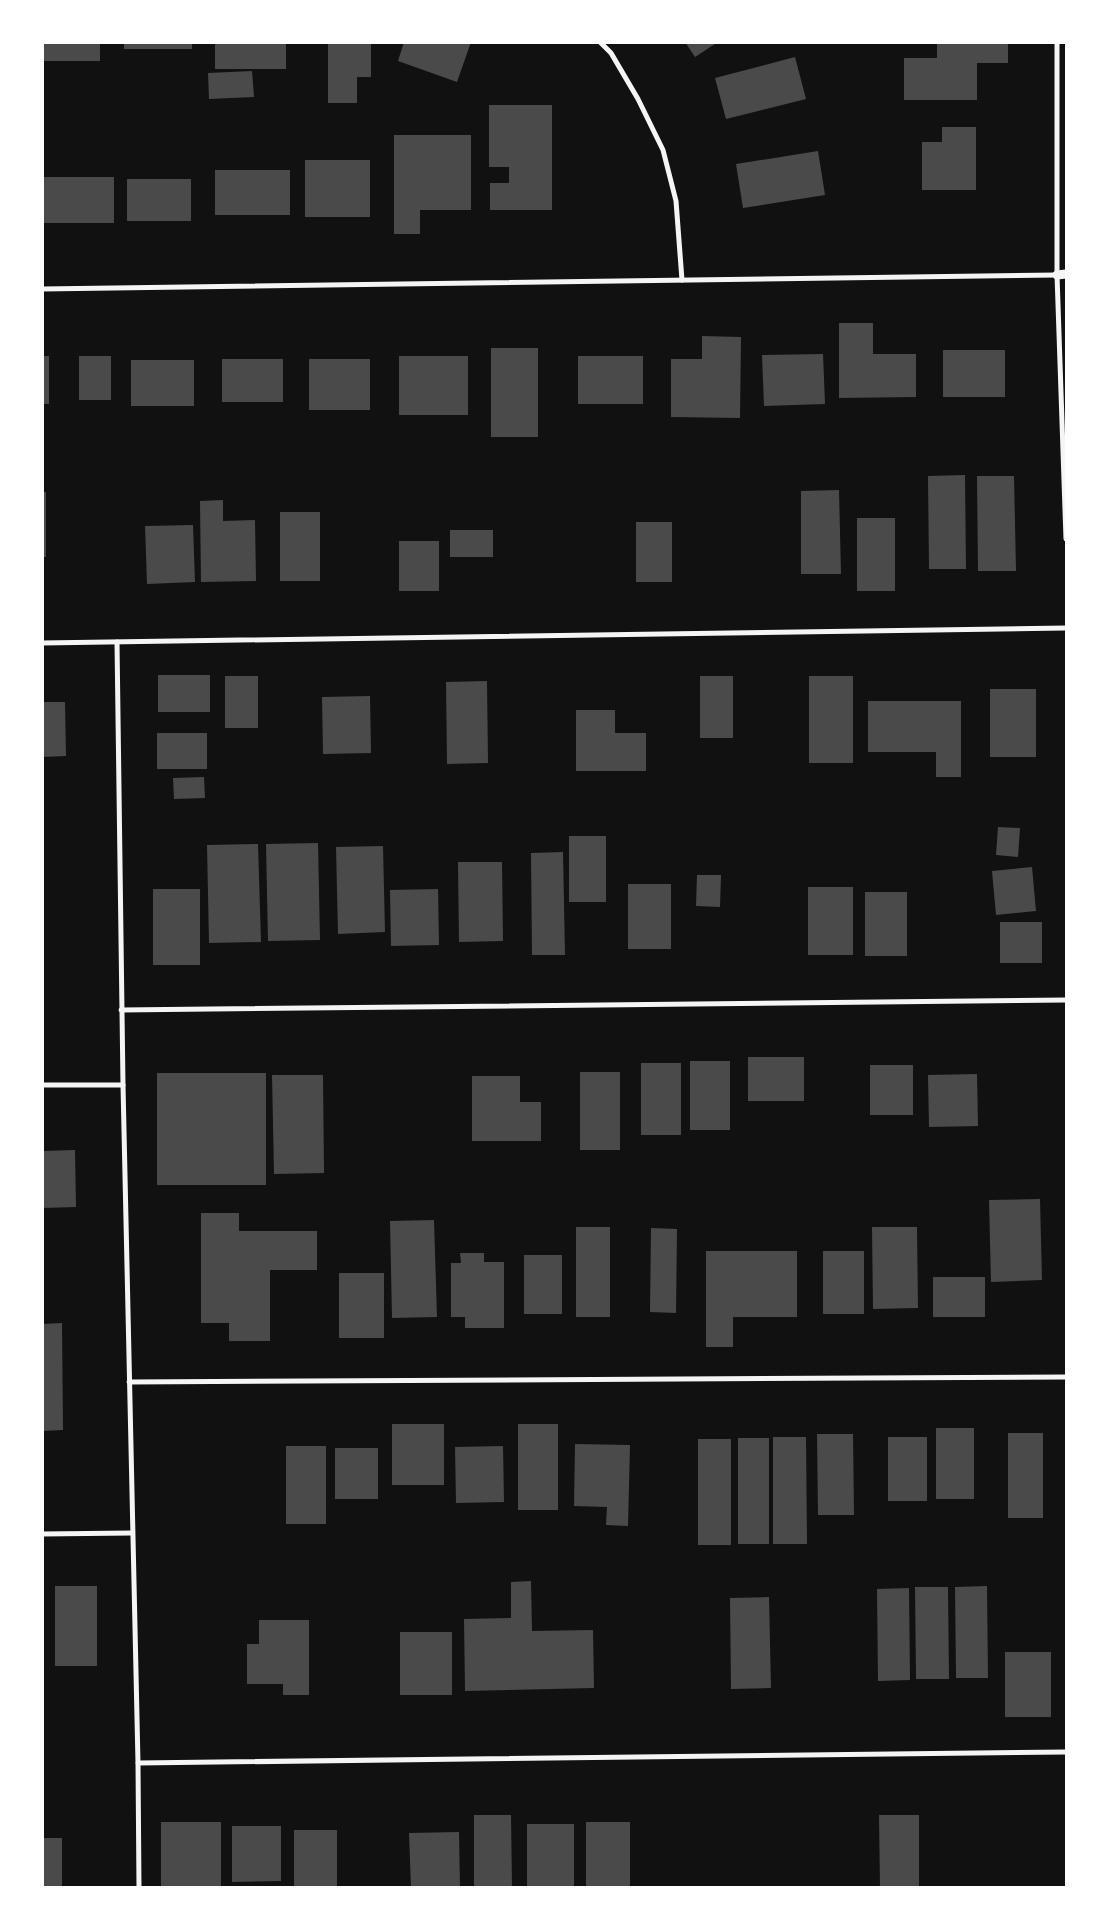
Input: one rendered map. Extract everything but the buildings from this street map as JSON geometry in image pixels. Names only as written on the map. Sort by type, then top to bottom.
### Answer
[{"type":"street","points":[[600,42],[611,53],[638,99],[663,150],[676,201],[682,280]]},
{"type":"street","points":[[1057,42],[1057,275],[1066,539]]},
{"type":"street","points":[[42,289],[1066,274]]},
{"type":"street","points":[[42,643],[1066,628]]},
{"type":"street","points":[[117,642],[122,1084],[138,1763],[139,1888]]},
{"type":"street","points":[[121,1010],[1066,1000]]},
{"type":"street","points":[[42,1085],[122,1084]]},
{"type":"street","points":[[129,1382],[1066,1376]]},
{"type":"street","points":[[42,1534],[132,1533]]},
{"type":"street","points":[[138,1763],[1066,1752]]}]
